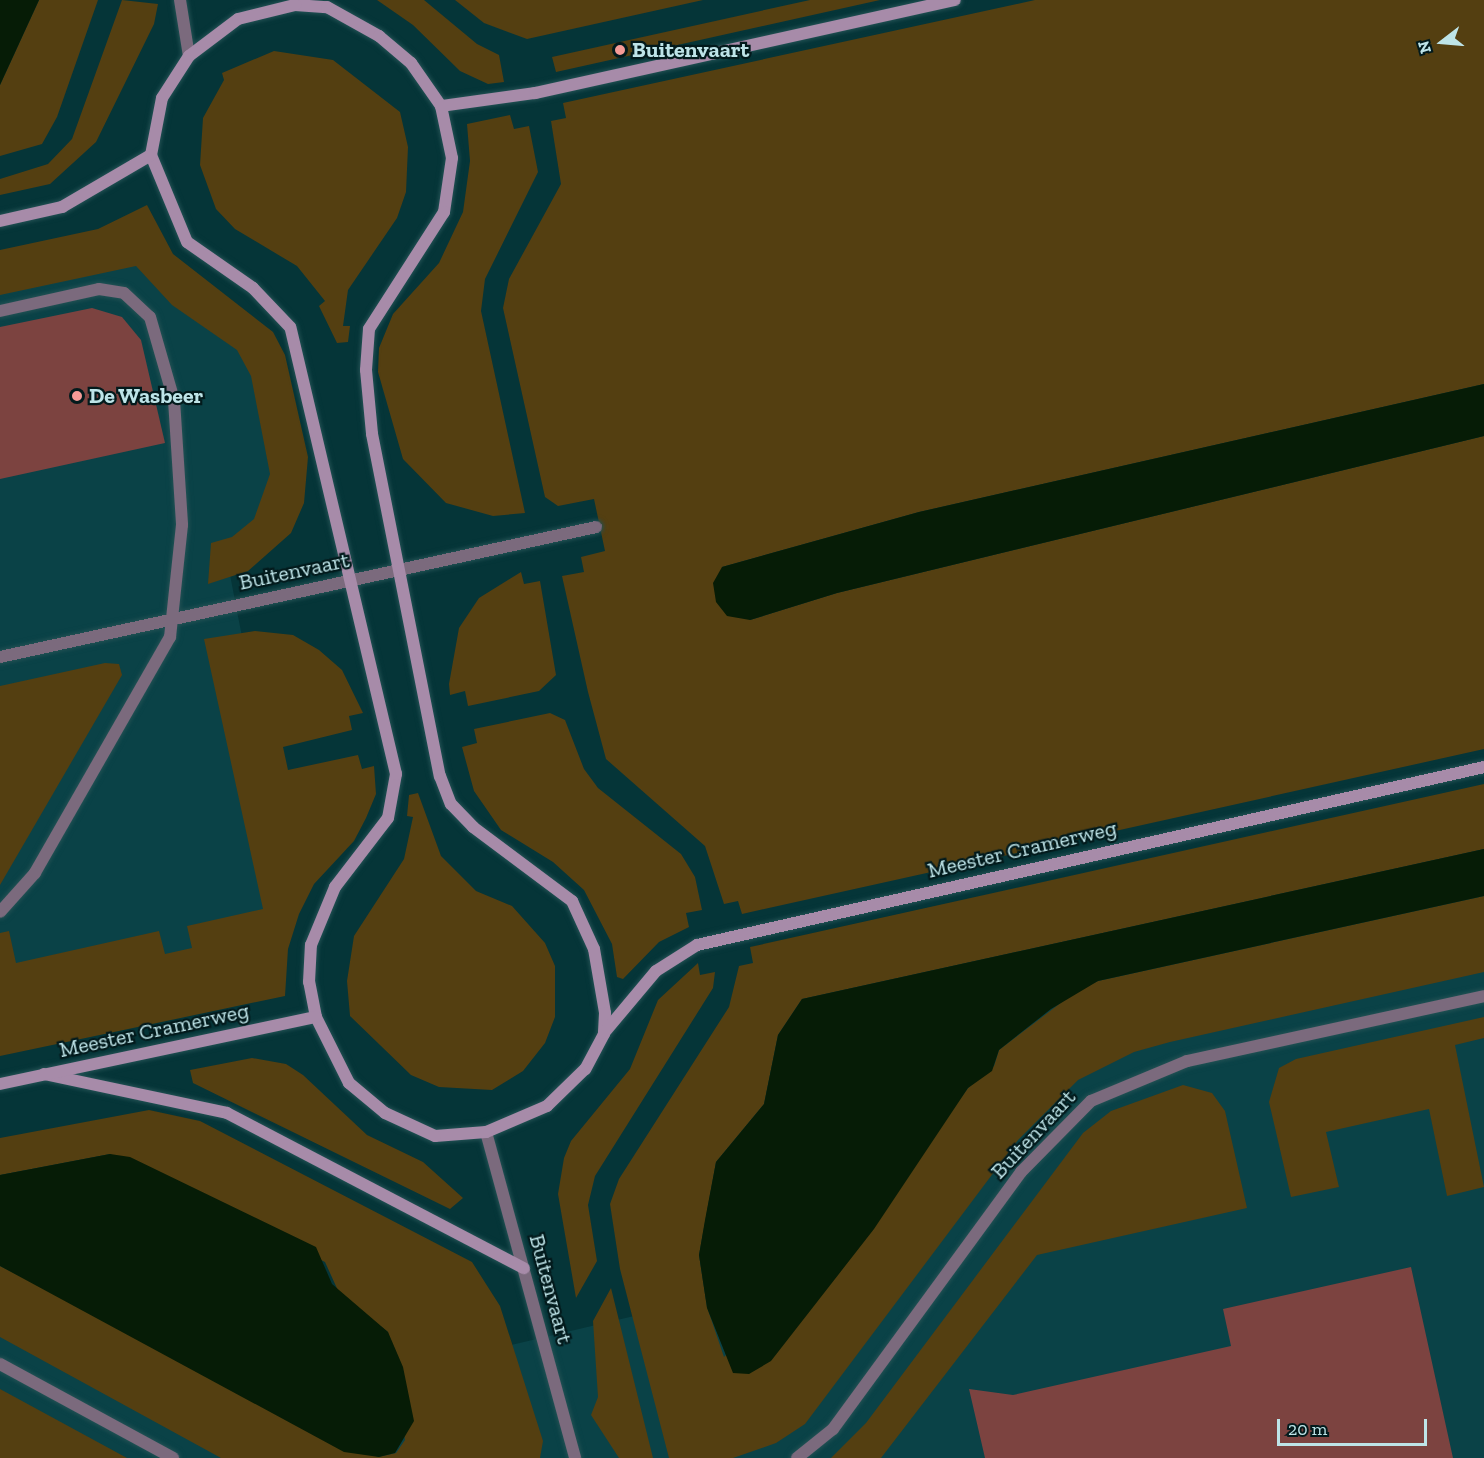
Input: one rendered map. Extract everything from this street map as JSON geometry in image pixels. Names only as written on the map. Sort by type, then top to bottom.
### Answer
[{"type":"main road","points":[[441,106],[535,93],[955,0]]},
{"type":"main road","points":[[0,221],[70,203],[151,154],[162,98],[189,56],[238,19],[295,5],[326,3],[379,36],[411,63],[441,106],[452,158],[444,212],[369,329],[366,370],[372,434],[398,571],[440,776],[451,804],[572,901],[594,949],[604,1034]]},
{"type":"main road","name":"Meester Cramerweg","points":[[151,154],[187,242],[253,288],[290,327],[348,581],[396,774],[395,798],[376,840],[336,887],[311,945],[309,982],[316,1017],[349,1083],[385,1113],[435,1136],[486,1132],[547,1106],[585,1069],[604,1034],[656,971],[697,945],[1484,767]]},
{"type":"main road","name":"Meester Cramerweg","points":[[0,1084],[316,1017]]},
{"type":"main road","points":[[44,1074],[227,1113],[524,1268]]},
{"type":"street","points":[[180,0],[189,56]]},
{"type":"street","points":[[0,311],[99,289],[124,293],[150,317],[174,400],[182,525],[170,638],[34,873],[0,912]]},
{"type":"street","name":"Buitenvaart","points":[[0,657],[596,527]]},
{"type":"street","name":"Buitenvaart","points":[[797,1458],[833,1429],[1021,1172],[1091,1101],[1187,1061],[1484,996]]},
{"type":"street","name":"Buitenvaart","points":[[486,1132],[575,1458]]},
{"type":"street","points":[[0,1364],[173,1458]]},
{"type":"shaded area","points":[[0,0],[39,0],[0,85]]},
{"type":"shaded area","points":[[39,0],[98,0],[57,117],[42,144],[0,156],[0,85]]},
{"type":"shaded area","points":[[122,0],[158,4],[154,24],[96,142],[50,184],[0,195],[0,179],[48,164],[72,139]]},
{"type":"shaded area","points":[[377,0],[424,0],[477,44],[499,55],[504,82],[488,84],[460,71],[413,25]]},
{"type":"shaded area","points":[[455,0],[703,0],[527,39],[484,23]]},
{"type":"shaded area","points":[[810,0],[880,0],[556,72],[552,57]]},
{"type":"shaded area","points":[[1035,0],[1484,0],[1484,384],[919,512],[722,567],[750,620],[837,593],[1484,436],[1484,749],[742,914],[738,901],[724,904],[705,846],[606,759],[588,692],[562,576],[584,572],[581,557],[605,551],[594,499],[558,506],[545,497],[503,308],[509,279],[561,184],[551,121],[566,118],[563,103]]},
{"type":"shaded area","points":[[274,51],[333,60],[400,112],[408,147],[406,192],[397,218],[348,290],[343,326],[350,326],[348,342],[337,343],[319,306],[325,301],[297,266],[235,229],[216,209],[200,165],[203,118],[224,80],[222,73]]},
{"type":"shaded area","points":[[510,115],[514,129],[529,126],[538,172],[485,279],[481,311],[525,513],[493,516],[446,503],[403,459],[378,372],[379,348],[393,314],[439,263],[463,212],[470,161],[467,124]]},
{"type":"shaded area","points":[[147,205],[173,254],[273,332],[285,355],[308,457],[304,503],[291,533],[248,571],[208,584],[211,543],[232,537],[254,519],[270,474],[251,376],[237,350],[172,305],[136,266],[0,295],[0,250],[98,229]]},
{"type":"shaded area","points":[[135,239],[259,340],[282,516],[226,554],[288,875],[248,963],[0,1012],[0,269]]},
{"type":"shaded area","points":[[1484,384],[1484,436],[837,593],[750,620],[727,616],[716,602],[713,583],[722,567],[919,512]]},
{"type":"shaded area","points":[[521,572],[524,584],[540,581],[556,675],[539,691],[468,706],[465,691],[450,695],[449,684],[459,628],[479,598]]},
{"type":"shaded area","points":[[255,631],[293,635],[319,650],[342,670],[363,713],[349,716],[352,730],[283,747],[288,770],[358,755],[362,769],[374,766],[376,794],[366,818],[354,841],[314,884],[299,914],[288,949],[285,996],[0,1056],[0,933],[9,931],[16,963],[159,931],[165,954],[192,948],[187,926],[263,909],[204,639]]},
{"type":"shaded area","points":[[105,663],[119,664],[122,675],[0,885],[0,686]]},
{"type":"shaded area","points":[[550,713],[565,720],[584,769],[598,788],[681,854],[695,877],[702,910],[686,913],[689,927],[659,942],[623,979],[617,977],[612,944],[584,890],[553,862],[501,830],[474,791],[462,747],[477,743],[474,729]]},
{"type":"shaded area","points":[[1484,784],[1484,849],[802,999],[778,1035],[764,1104],[716,1162],[699,1255],[707,1307],[724,1357],[937,1131],[968,1088],[994,1066],[999,1050],[1075,992],[1098,981],[1484,896],[1484,972],[1170,1042],[1134,1052],[1078,1080],[1018,1140],[805,1424],[776,1443],[733,1458],[669,1458],[620,1269],[610,1204],[619,1179],[729,1007],[739,966],[753,963],[750,947]]},
{"type":"shaded area","points":[[418,793],[441,856],[476,891],[512,906],[545,943],[555,966],[555,1017],[545,1043],[523,1071],[492,1090],[439,1087],[411,1075],[350,1016],[347,981],[354,936],[404,859],[413,817],[407,816],[409,795]]},
{"type":"shaded area","points":[[1484,849],[1484,896],[1098,981],[1051,1009],[999,1050],[992,1071],[968,1088],[874,1229],[771,1361],[749,1374],[733,1373],[707,1308],[699,1255],[705,1220],[716,1162],[764,1104],[778,1035],[802,999]]},
{"type":"shaded area","points":[[1484,873],[1484,1458],[0,1458],[0,1203],[358,1381],[740,1291],[814,1027]]},
{"type":"shaded area","points":[[698,963],[700,975],[715,972],[713,988],[595,1176],[588,1205],[597,1261],[576,1298],[558,1194],[564,1158],[571,1141],[630,1069],[658,1000]]},
{"type":"shaded area","points":[[1484,1017],[1484,1038],[1455,1045],[1484,1187],[1447,1196],[1429,1109],[1326,1132],[1339,1187],[1291,1197],[1269,1102],[1279,1068],[1296,1059]]},
{"type":"shaded area","points":[[252,1058],[286,1064],[303,1075],[367,1135],[423,1162],[463,1198],[450,1209],[193,1083],[190,1070]]},
{"type":"shaded area","points":[[1183,1085],[1212,1093],[1225,1111],[1247,1208],[1037,1255],[881,1458],[831,1458],[866,1423],[1083,1133],[1111,1111]]},
{"type":"shaded area","points":[[149,1110],[200,1121],[472,1262],[500,1306],[543,1441],[540,1458],[221,1458],[0,1337],[0,1266],[378,1457],[396,1453],[405,1440],[388,1332],[340,1295],[325,1262],[110,1154],[0,1175],[0,1138]]},
{"type":"shaded area","points":[[110,1154],[130,1157],[316,1247],[332,1284],[388,1332],[403,1367],[414,1421],[395,1453],[379,1457],[344,1452],[0,1266],[0,1175]]},
{"type":"shaded area","points":[[611,1288],[653,1458],[619,1458],[591,1415],[598,1397],[593,1321]]},
{"type":"shaded area","points":[[0,1389],[127,1458],[0,1458]]},
{"type":"building","name":"De Wasbeer","points":[[92,308],[122,317],[141,340],[165,443],[0,479],[0,327]]},
{"type":"building","points":[[1411,1267],[1453,1458],[985,1458],[969,1389],[1013,1395],[1231,1346],[1223,1309]]},
{"type":"place","name":"Buitenvaart","points":[[620,50]]},
{"type":"place","name":"De Wasbeer","points":[[77,396]]}]
